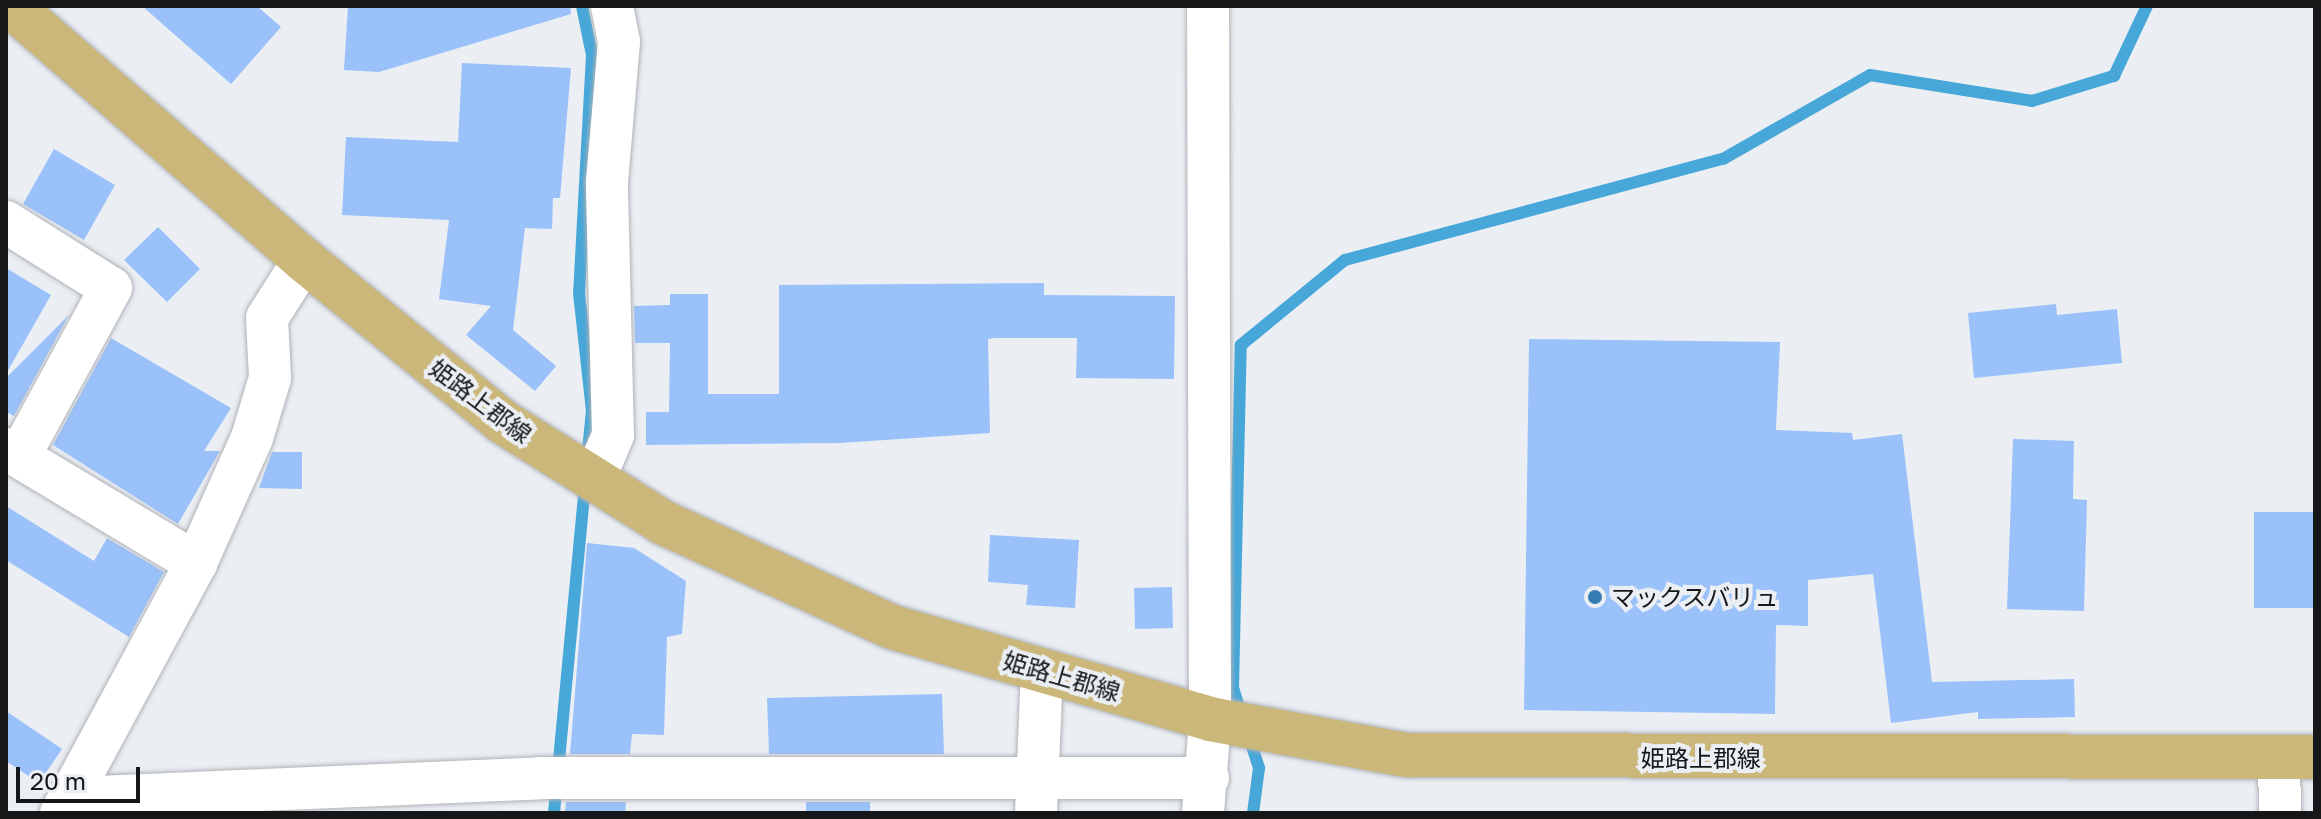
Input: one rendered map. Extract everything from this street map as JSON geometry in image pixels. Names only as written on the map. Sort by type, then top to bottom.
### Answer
[{"type":"main road","name":"姫路上郡線","points":[[11,6],[304,260],[503,422],[664,523],[892,627],[1210,719],[1407,755],[2297,757]]},
{"type":"street","points":[[594,480],[613,435],[607,182],[619,42],[612,6]]},
{"type":"street","points":[[66,806],[557,779],[642,797],[1206,796],[1210,719],[1208,6]]},
{"type":"street","points":[[6,222],[111,288],[12,453],[196,563]]},
{"type":"street","points":[[66,806],[196,563],[252,438],[270,378],[267,318],[304,260]]},
{"type":"street","points":[[1036,796],[1042,670]]},
{"type":"street","points":[[2280,813],[2297,757]]},
{"type":"building","points":[[142,6],[257,6],[281,27],[231,84]]},
{"type":"building","points":[[348,6],[570,6],[571,14],[379,72],[344,70]]},
{"type":"building","points":[[462,63],[571,68],[560,198],[553,198],[552,229],[525,228],[513,330],[556,366],[535,391],[466,335],[491,306],[439,299],[449,220],[342,215],[346,137],[458,142]]},
{"type":"building","points":[[54,149],[115,185],[84,240],[23,204]]},
{"type":"building","points":[[158,227],[200,269],[167,302],[124,260]]},
{"type":"building","points":[[6,268],[51,295],[6,374]]},
{"type":"building","points":[[1044,283],[1044,295],[1175,296],[1174,379],[1076,378],[1077,338],[994,338],[988,339],[990,433],[840,443],[646,445],[646,412],[669,412],[670,343],[635,343],[634,306],[670,305],[670,294],[708,294],[708,394],[779,394],[779,285]]},
{"type":"building","points":[[2056,304],[2057,315],[2117,309],[2122,363],[1974,378],[1968,313]]},
{"type":"building","points":[[69,315],[14,416],[6,412],[6,378]]},
{"type":"building","points":[[111,338],[231,408],[204,451],[220,451],[178,524],[53,445]]},
{"type":"building","points":[[1529,339],[1780,342],[1776,430],[1852,433],[1853,440],[1902,434],[1932,682],[2074,679],[2075,717],[1978,719],[1978,712],[1891,723],[1873,574],[1808,580],[1808,626],[1776,625],[1775,714],[1524,710]]},
{"type":"building","points":[[2013,439],[2074,441],[2073,499],[2087,500],[2084,611],[2007,609]]},
{"type":"building","points":[[272,452],[302,452],[302,489],[259,488]]},
{"type":"building","points":[[6,506],[94,561],[107,538],[164,572],[129,637],[6,560]]},
{"type":"building","points":[[2254,512],[2315,512],[2315,608],[2254,608]]},
{"type":"building","points":[[990,535],[1079,540],[1075,608],[1026,605],[1028,585],[988,582]]},
{"type":"building","points":[[587,543],[634,548],[686,581],[682,634],[667,637],[664,735],[632,734],[630,754],[570,754]]},
{"type":"building","points":[[1172,587],[1173,628],[1135,629],[1134,588]]},
{"type":"building","points":[[942,694],[944,754],[769,754],[767,698]]},
{"type":"building","points":[[6,711],[62,749],[39,783],[6,761]]},
{"type":"building","points":[[566,802],[626,802],[625,813],[565,813]]},
{"type":"building","points":[[806,802],[870,802],[870,813],[806,813]]},
{"type":"waterway","points":[[582,6],[592,55],[579,293],[592,410],[588,451]]},
{"type":"waterway","points":[[1242,717],[1233,688],[1241,345],[1345,260],[1723,159],[1870,75],[2032,101],[2114,76],[2147,6]]},
{"type":"waterway","points":[[554,813],[585,486]]},
{"type":"waterway","points":[[1248,734],[1259,768],[1253,813]]},
{"type":"place","name":"マックスバリュ","points":[[1595,597]]}]
